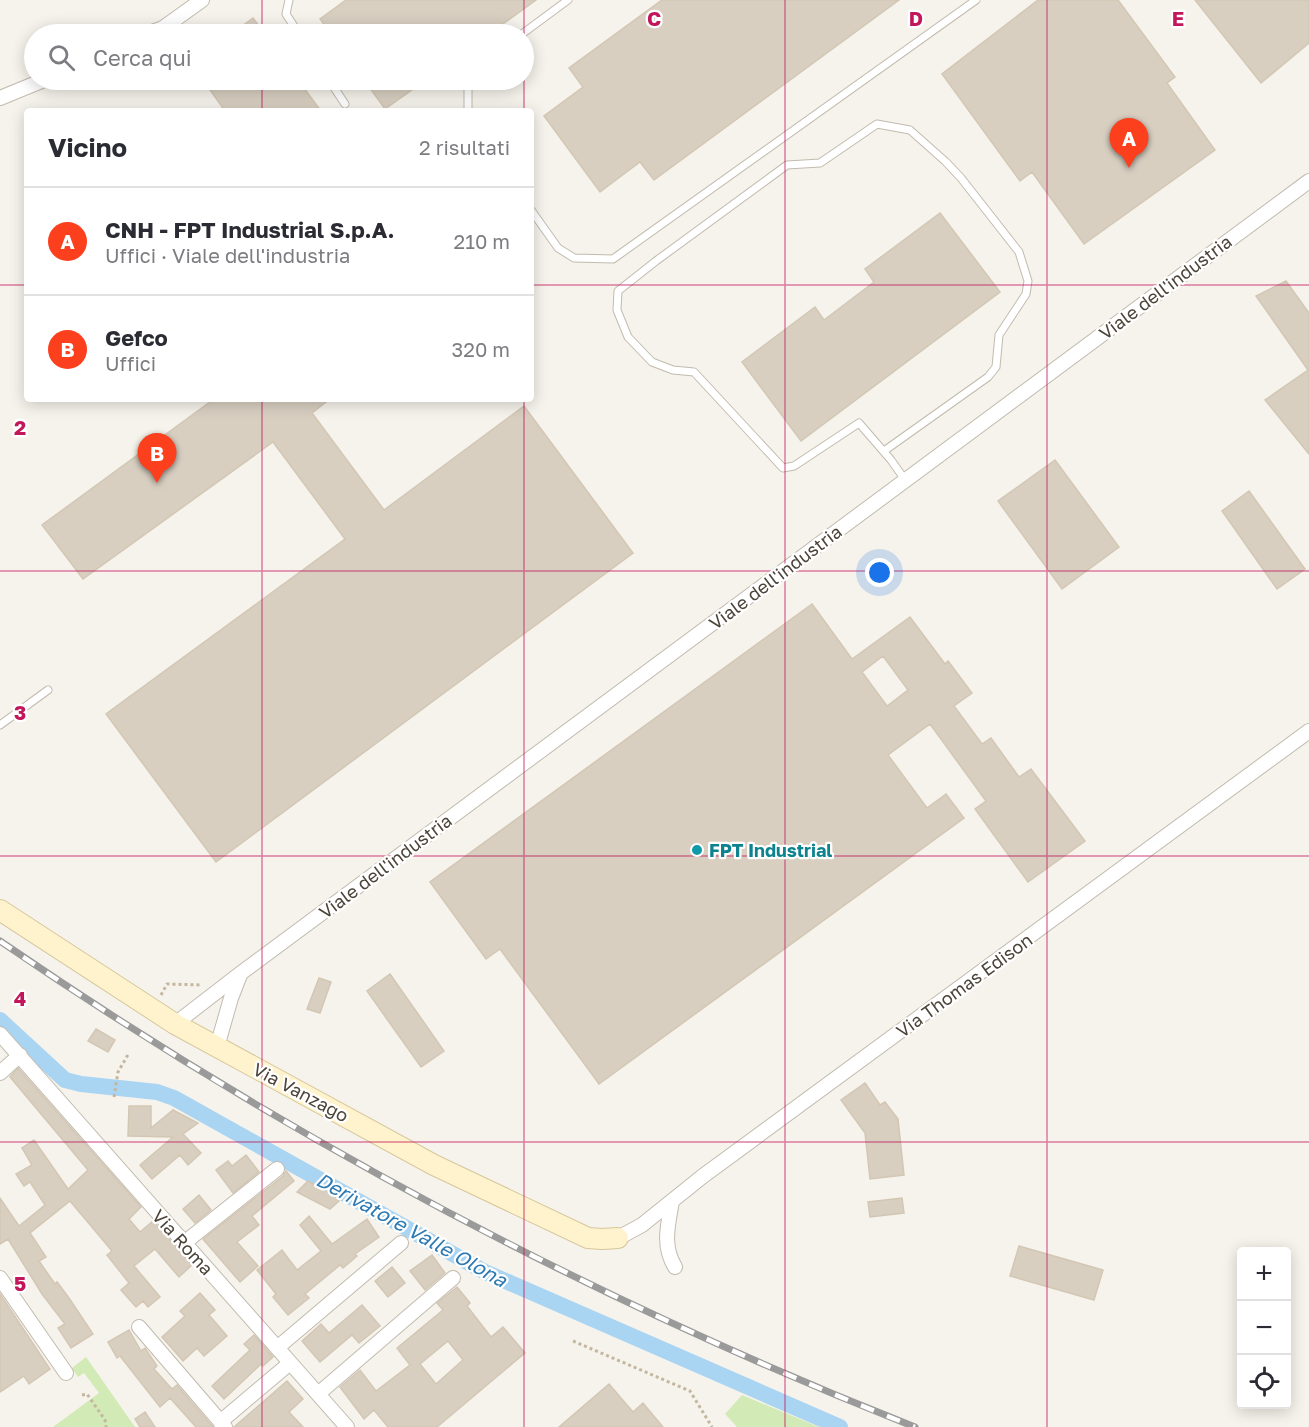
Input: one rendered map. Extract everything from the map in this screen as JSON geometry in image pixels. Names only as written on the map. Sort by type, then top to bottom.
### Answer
[{"type":"street","points":[[169,24],[202,0]]},
{"type":"street","points":[[0,98],[24,88]]},
{"type":"street","name":"Viale dell'industria","points":[[175,1024],[1309,181]]},
{"type":"street","name":"Via Thomas Edison","points":[[618,1238],[642,1225],[703,1176],[1309,731]]},
{"type":"street","name":"Via Vanzago","points":[[0,910],[175,1024],[434,1165],[588,1238],[618,1238]]},
{"type":"street","points":[[218,1047],[231,998],[241,973]]},
{"type":"street","name":"Via Roma","points":[[0,1034],[348,1427]]},
{"type":"street","points":[[0,1073],[20,1055]]},
{"type":"street","points":[[184,1243],[277,1169]]},
{"type":"street","points":[[672,1201],[666,1241],[669,1257],[675,1267]]},
{"type":"street","points":[[278,1348],[401,1243]]},
{"type":"street","points":[[0,1278],[66,1373]]},
{"type":"street","points":[[318,1394],[453,1278]]},
{"type":"street","points":[[139,1327],[223,1424],[291,1363]]},
{"type":"lane","points":[[289,0],[286,14],[292,24]]},
{"type":"lane","points":[[534,25],[568,0]]},
{"type":"lane","points":[[534,214],[558,248],[574,258],[613,259],[976,0]]},
{"type":"lane","points":[[336,90],[345,104]]},
{"type":"lane","points":[[468,90],[468,108]]},
{"type":"lane","points":[[884,451],[988,377],[996,367],[999,335],[1026,294],[1028,281],[1019,252],[946,162],[910,130],[877,124],[820,163],[787,165],[618,291],[617,310],[628,337],[652,362],[674,370],[694,372],[783,468],[794,466],[859,423],[884,451],[905,480]]},
{"type":"lane","points":[[0,725],[48,690]]},
{"type":"path","points":[[160,997],[167,984],[195,984]]},
{"type":"path","points":[[114,1096],[118,1072],[129,1053]]},
{"type":"path","points":[[573,1341],[690,1391],[712,1427]]},
{"type":"path","points":[[82,1395],[87,1394],[105,1420],[106,1427]]},
{"type":"green space","points":[[86,1357],[135,1427],[53,1427],[99,1393],[84,1373],[78,1377],[72,1368]]},
{"type":"green space","points":[[742,1395],[819,1427],[737,1427],[725,1414]]},
{"type":"building","points":[[346,0],[536,0],[503,24],[324,24],[320,19]]},
{"type":"building","points":[[662,0],[899,0],[654,180],[640,162],[600,192],[544,116],[583,87],[569,68]]},
{"type":"building","points":[[1038,0],[1118,0],[1175,77],[1167,83],[1215,150],[1084,244],[1032,172],[1020,181],[942,74]]},
{"type":"building","points":[[1195,0],[1309,0],[1309,43],[1261,83]]},
{"type":"building","points":[[253,18],[258,24],[245,24]]},
{"type":"building","points":[[210,90],[305,90],[319,108],[223,108]]},
{"type":"building","points":[[371,90],[412,90],[386,108]]},
{"type":"building","points":[[940,213],[1000,292],[801,441],[742,362],[815,307],[824,320],[874,282],[865,269]]},
{"type":"building","points":[[1286,281],[1309,313],[1309,454],[1265,400],[1308,370],[1256,296]]},
{"type":"building","points":[[210,402],[326,402],[312,413],[384,510],[524,406],[633,553],[216,862],[106,714],[345,539],[273,442],[83,579],[42,525]]},
{"type":"building","points":[[1055,460],[1119,547],[1062,589],[998,501]]},
{"type":"building","points":[[1249,491],[1305,569],[1277,589],[1222,511]]},
{"type":"building","name":"FPT Industrial","points":[[812,604],[852,659],[910,617],[945,664],[948,661],[972,693],[954,706],[982,744],[991,738],[1019,777],[1031,769],[1085,841],[1028,882],[975,809],[986,801],[930,724],[888,755],[927,808],[946,794],[964,818],[599,1084],[500,949],[486,959],[430,882]],"holes":[[[883,656],[908,690],[887,706],[862,672]]]},
{"type":"building","points":[[390,974],[444,1051],[421,1067],[367,991]]},
{"type":"building","points":[[319,978],[331,982],[320,1013],[307,1009]]},
{"type":"building","points":[[96,1029],[115,1040],[108,1052],[88,1041]]},
{"type":"building","points":[[18,1068],[141,1207],[129,1219],[140,1232],[153,1221],[192,1265],[179,1277],[155,1249],[134,1266],[160,1297],[148,1307],[143,1301],[136,1307],[121,1290],[129,1283],[107,1255],[112,1251],[70,1201],[30,1233],[46,1257],[39,1261],[55,1284],[57,1282],[69,1298],[93,1334],[71,1348],[58,1328],[65,1324],[42,1294],[8,1239],[0,1244],[0,1198],[19,1226],[45,1205],[30,1182],[24,1186],[16,1174],[32,1165],[22,1148],[34,1140],[68,1189],[88,1170],[10,1077]]},
{"type":"building","points":[[865,1083],[880,1105],[885,1102],[898,1119],[904,1175],[870,1179],[865,1133],[841,1100]]},
{"type":"building","points":[[129,1106],[151,1106],[151,1128],[173,1110],[198,1123],[183,1134],[201,1153],[188,1165],[180,1155],[152,1179],[140,1165],[173,1137],[128,1136]]},
{"type":"building","points":[[246,1155],[259,1172],[233,1193],[216,1170],[228,1161],[232,1166]]},
{"type":"building","points":[[286,1171],[294,1181],[252,1216],[259,1225],[237,1242],[258,1266],[240,1282],[203,1239],[283,1176]]},
{"type":"building","points":[[308,1181],[340,1200],[330,1209],[297,1192]]},
{"type":"building","points":[[199,1195],[211,1210],[195,1223],[183,1209]]},
{"type":"building","points":[[902,1198],[904,1213],[870,1217],[868,1202]]},
{"type":"building","points":[[309,1216],[332,1244],[367,1219],[379,1237],[355,1254],[357,1256],[343,1268],[340,1265],[305,1294],[309,1298],[288,1315],[273,1297],[276,1294],[257,1270],[282,1250],[297,1270],[321,1251],[300,1225]]},
{"type":"building","points":[[1019,1246],[1103,1270],[1094,1300],[1010,1276]]},
{"type":"building","points":[[432,1255],[445,1273],[425,1290],[410,1271]]},
{"type":"building","points":[[392,1267],[405,1283],[388,1297],[375,1281]]},
{"type":"building","points":[[457,1287],[470,1303],[467,1306],[491,1337],[503,1327],[525,1353],[437,1427],[388,1427],[374,1410],[364,1419],[340,1387],[360,1370],[376,1391],[410,1365],[397,1348],[443,1310],[437,1303]],"holes":[[[448,1341],[463,1360],[436,1384],[420,1364]]]},
{"type":"building","points":[[200,1293],[215,1310],[209,1315],[227,1336],[204,1356],[197,1348],[183,1361],[162,1337],[185,1316],[180,1311]]},
{"type":"building","points":[[0,1294],[50,1369],[29,1384],[24,1376],[0,1392]]},
{"type":"building","points":[[362,1305],[380,1326],[359,1343],[352,1335],[320,1362],[302,1341],[321,1324],[329,1333]]},
{"type":"building","points":[[129,1330],[141,1351],[145,1348],[157,1366],[154,1369],[172,1389],[177,1385],[213,1427],[196,1427],[170,1398],[160,1407],[120,1356],[117,1358],[108,1342]]},
{"type":"building","points":[[254,1335],[273,1357],[263,1366],[261,1364],[224,1399],[212,1386],[250,1350],[244,1344]]},
{"type":"building","points":[[287,1381],[303,1399],[289,1412],[303,1427],[234,1427]]},
{"type":"building","points":[[609,1384],[633,1412],[643,1403],[663,1427],[559,1427]]},
{"type":"building","points":[[145,1412],[155,1427],[140,1427],[135,1419]]},
{"type":"waterway","name":"Derivatore Valle Olona","points":[[0,1020],[65,1080],[81,1084],[157,1092],[174,1098],[485,1272],[840,1427]]},
{"type":"railway","points":[[0,941],[108,1013],[218,1082],[444,1210],[676,1325],[795,1378],[915,1427]]},
{"type":"place","name":"CNH - FPT Industrial S.p.A.","points":[[1129,168]]},
{"type":"place","name":"Gefco","points":[[157,483]]},
{"type":"place","name":"FPT Industrial","points":[[697,850]]}]
